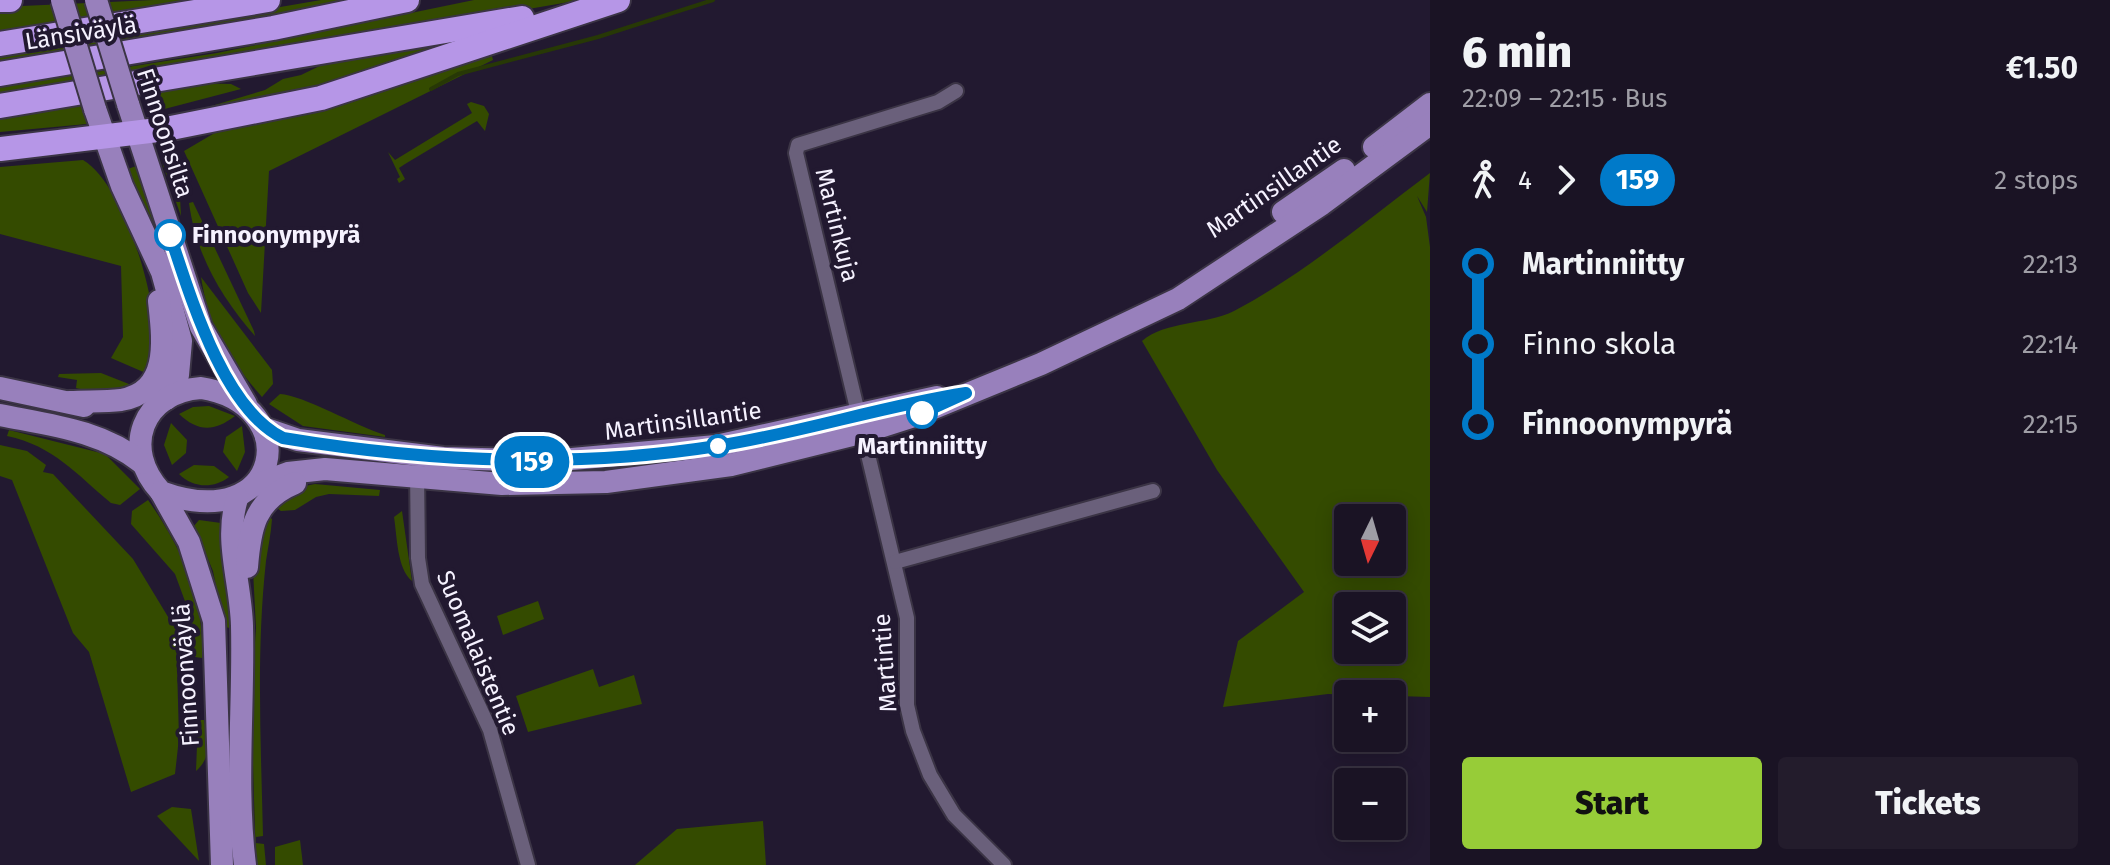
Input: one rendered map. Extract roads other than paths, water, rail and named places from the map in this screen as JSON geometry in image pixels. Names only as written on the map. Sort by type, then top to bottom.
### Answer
[{"type":"highway","points":[[0,0],[10,0]]},
{"type":"highway","name":"Länsiväylä","points":[[0,44],[268,0]]},
{"type":"highway","name":"Länsiväylä","points":[[0,74],[273,28],[407,0]]},
{"type":"highway","points":[[0,106],[514,20],[611,0]]},
{"type":"highway","points":[[0,149],[103,139],[321,98],[618,0]]},
{"type":"main road","points":[[62,0],[103,139],[162,272],[182,354],[178,375],[140,438],[142,463]]},
{"type":"main road","name":"Finnoonsilta","points":[[96,0],[201,327],[249,409]]},
{"type":"main road","name":"Martinsillantie","points":[[1147,312],[1169,290],[1360,159],[1430,104]]},
{"type":"main road","name":"Martinsillantie","points":[[246,492],[288,473],[325,469],[538,485],[657,477],[731,465],[966,393],[1052,360],[1178,299],[1309,213],[1430,124]]},
{"type":"main road","points":[[70,402],[132,397],[151,384],[163,356],[158,299],[162,272]]},
{"type":"main road","points":[[0,388],[88,408],[160,405],[201,388],[230,396],[249,409],[263,428],[265,465],[246,492],[206,503],[161,492],[142,463],[126,450],[83,432],[0,415]]},
{"type":"main road","name":"Martinsillantie","points":[[263,428],[283,438],[486,461],[611,458],[716,446],[862,423]]},
{"type":"main road","points":[[241,596],[250,528],[261,507],[286,486],[325,469]]},
{"type":"main road","name":"Finnoonväylä","points":[[161,492],[189,542],[214,621],[222,865]]},
{"type":"main road","name":"Finnoonväylä","points":[[245,865],[241,596],[231,532],[246,492]]},
{"type":"street","name":"Martinkuja","points":[[862,423],[796,153],[798,145],[938,102],[956,91]]},
{"type":"street","name":"Martintie","points":[[862,423],[909,632],[907,705],[917,745],[934,784],[954,815],[1004,865]]},
{"type":"street","name":"Suomalaistentie","points":[[417,454],[418,558],[422,584],[490,730],[528,865]]},
{"type":"street","points":[[895,562],[1153,491]]},
{"type":"waterway","points":[[431,89],[458,74],[598,37],[713,0]]},
{"type":"place","name":"Finnoonympyrä","points":[[170,235]]},
{"type":"place","name":"Martinniitty","points":[[922,413]]}]
